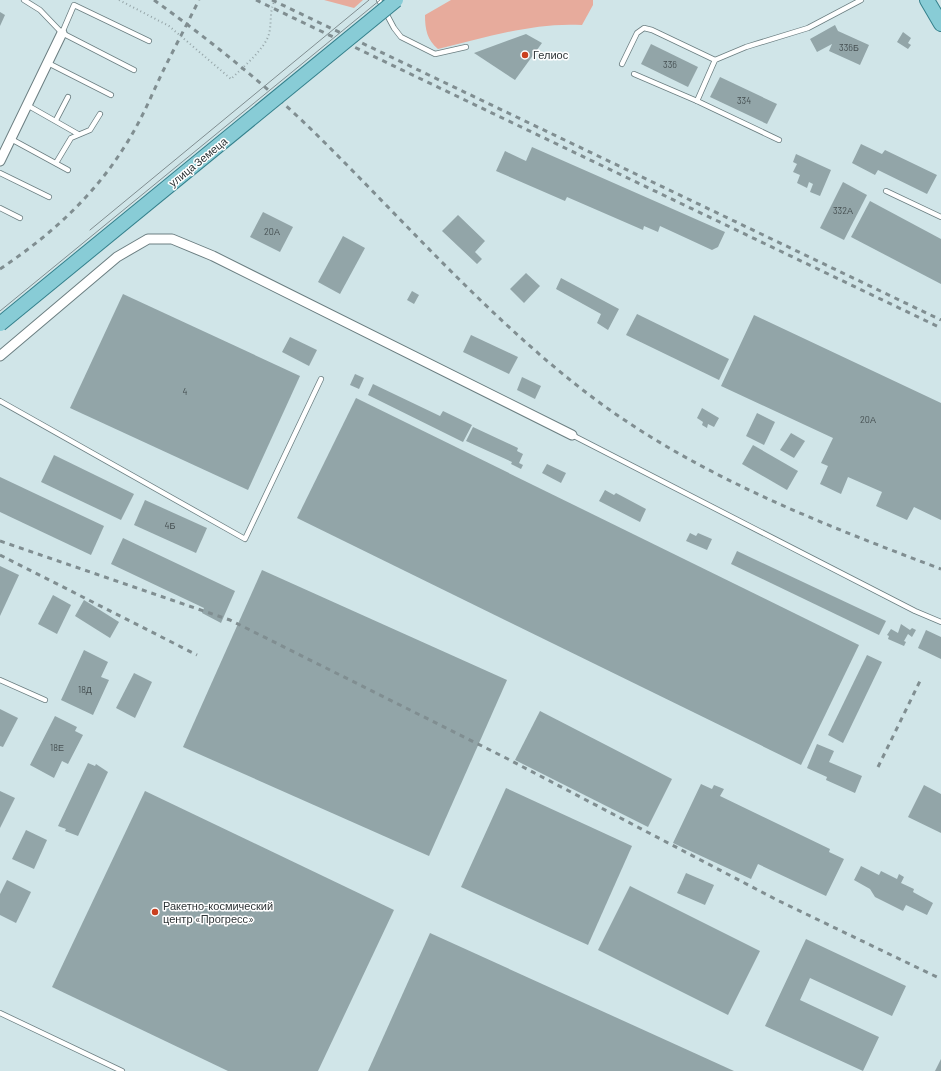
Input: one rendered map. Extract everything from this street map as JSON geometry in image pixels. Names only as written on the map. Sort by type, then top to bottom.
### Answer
[{"type":"main road","name":"улица Земеца","points":[[0,324],[396,0]]},
{"type":"main road","points":[[928,0],[941,24]]},
{"type":"street","points":[[0,161],[62,33]]},
{"type":"street","points":[[0,356],[117,257],[148,239],[172,239],[213,256],[572,435]]},
{"type":"lane","points":[[24,0],[40,10],[62,33],[134,70]]},
{"type":"lane","points":[[379,0],[401,37],[435,54],[466,47]]},
{"type":"lane","points":[[697,101],[715,60],[746,47],[808,28],[861,0]]},
{"type":"lane","points":[[62,33],[74,5],[149,41]]},
{"type":"lane","points":[[622,64],[637,33],[644,28],[652,30],[715,60]]},
{"type":"lane","points":[[48,63],[111,95]]},
{"type":"lane","points":[[634,74],[697,101],[779,140]]},
{"type":"lane","points":[[56,120],[68,97]]},
{"type":"lane","points":[[27,105],[56,120],[78,134]]},
{"type":"lane","points":[[56,163],[70,138],[90,130],[100,114]]},
{"type":"lane","points":[[11,140],[68,170]]},
{"type":"lane","points":[[0,173],[49,197]]},
{"type":"lane","points":[[886,191],[941,217]]},
{"type":"lane","points":[[0,208],[20,218]]},
{"type":"lane","points":[[0,401],[245,539],[321,379]]},
{"type":"lane","points":[[572,435],[915,611],[941,622]]},
{"type":"lane","points":[[0,680],[45,700]]},
{"type":"lane","points":[[0,1013],[122,1071]]},
{"type":"path","points":[[119,0],[170,26],[231,79],[264,44],[269,34],[271,7],[275,0]]},
{"type":"shaded area","points":[[324,0],[363,0],[354,8]]},
{"type":"shaded area","points":[[451,0],[593,0],[593,5],[582,25],[527,28],[438,49],[431,42],[427,34],[425,15]]},
{"type":"building","points":[[0,12],[5,15],[0,26]]},
{"type":"building","points":[[835,25],[838,31],[869,45],[860,65],[829,51],[832,44],[817,52],[810,39]]},
{"type":"building","points":[[903,32],[911,38],[908,43],[911,45],[908,49],[897,42]]},
{"type":"building","points":[[526,34],[542,43],[515,80],[474,53]]},
{"type":"building","points":[[651,44],[698,67],[688,87],[641,64]]},
{"type":"building","points":[[720,77],[777,104],[767,124],[710,97]]},
{"type":"building","points":[[861,144],[882,154],[885,150],[937,175],[927,194],[878,170],[875,175],[852,163]]},
{"type":"building","points":[[532,147],[725,232],[718,247],[712,250],[660,226],[658,232],[644,226],[643,230],[567,197],[565,201],[496,171],[505,151],[526,161]]},
{"type":"building","points":[[796,154],[831,170],[820,196],[810,192],[813,184],[809,182],[807,188],[797,183],[800,175],[793,172],[797,164],[793,162]]},
{"type":"building","points":[[843,182],[867,195],[844,240],[820,228]]},
{"type":"building","points":[[870,201],[941,239],[941,284],[851,237]]},
{"type":"building","points":[[263,212],[293,227],[280,252],[250,237]]},
{"type":"building","points":[[458,215],[485,241],[475,252],[482,259],[477,264],[442,231]]},
{"type":"building","points":[[343,236],[365,248],[340,294],[318,282]]},
{"type":"building","points":[[526,273],[540,286],[524,303],[510,289]]},
{"type":"building","points":[[561,278],[619,309],[608,330],[597,323],[601,314],[556,289]]},
{"type":"building","points":[[412,291],[419,295],[414,304],[407,300]]},
{"type":"building","points":[[123,294],[300,376],[248,490],[70,408]]},
{"type":"building","points":[[637,314],[729,359],[719,380],[626,335]]},
{"type":"building","points":[[754,315],[941,403],[941,520],[914,507],[907,520],[876,506],[882,492],[848,477],[841,494],[820,484],[828,466],[821,463],[833,438],[721,386]]},
{"type":"building","points":[[471,335],[518,357],[509,374],[463,352]]},
{"type":"building","points":[[290,337],[317,350],[309,366],[282,352]]},
{"type":"building","points":[[355,374],[364,378],[359,389],[350,385]]},
{"type":"building","points":[[522,377],[541,386],[535,399],[517,390]]},
{"type":"building","points":[[373,384],[440,416],[443,411],[472,425],[463,442],[368,395]]},
{"type":"building","points":[[356,398],[859,645],[801,765],[297,518]]},
{"type":"building","points":[[702,408],[719,418],[714,427],[708,424],[707,428],[702,425],[703,422],[697,418]]},
{"type":"building","points":[[757,413],[775,422],[764,445],[746,436]]},
{"type":"building","points":[[473,427],[518,448],[517,451],[523,454],[519,463],[523,465],[521,469],[511,464],[512,462],[466,441]]},
{"type":"building","points":[[791,433],[805,441],[794,458],[780,450]]},
{"type":"building","points":[[753,445],[798,471],[787,490],[742,464]]},
{"type":"building","points":[[54,455],[134,494],[121,520],[41,482]]},
{"type":"building","points":[[547,464],[566,473],[561,483],[542,473]]},
{"type":"building","points":[[0,477],[104,526],[91,555],[0,512]]},
{"type":"building","points":[[605,490],[614,495],[616,493],[646,509],[640,522],[599,501]]},
{"type":"building","points":[[145,500],[207,528],[196,553],[134,525]]},
{"type":"building","points":[[690,533],[696,536],[698,533],[712,539],[707,550],[686,541]]},
{"type":"building","points":[[123,538],[235,591],[221,623],[202,613],[204,608],[111,564]]},
{"type":"building","points":[[737,551],[886,621],[879,635],[731,564]]},
{"type":"building","points":[[0,566],[19,575],[0,616]]},
{"type":"building","points":[[262,570],[507,680],[429,856],[183,747]]},
{"type":"building","points":[[53,595],[71,605],[57,634],[38,624]]},
{"type":"building","points":[[84,600],[119,622],[110,638],[75,616]]},
{"type":"building","points":[[901,624],[910,630],[912,628],[916,630],[912,637],[908,634],[904,641],[906,642],[904,646],[888,639],[889,636],[887,635],[891,629],[898,633]]},
{"type":"building","points":[[926,630],[941,637],[941,659],[918,648]]},
{"type":"building","points":[[84,650],[108,662],[101,677],[109,680],[93,715],[61,700]]},
{"type":"building","points":[[867,655],[882,662],[843,743],[828,735]]},
{"type":"building","points":[[134,673],[152,682],[135,718],[116,708]]},
{"type":"building","points":[[0,709],[18,718],[3,747],[0,746]]},
{"type":"building","points":[[540,711],[672,779],[648,827],[515,760]]},
{"type":"building","points":[[55,716],[77,727],[75,731],[83,735],[68,764],[62,761],[54,778],[30,765]]},
{"type":"building","points":[[817,744],[834,751],[829,762],[862,776],[855,793],[826,780],[827,777],[807,768]]},
{"type":"building","points":[[88,763],[95,766],[96,764],[108,772],[78,836],[65,831],[66,829],[58,826]]},
{"type":"building","points":[[701,784],[712,789],[714,785],[724,789],[720,796],[830,849],[829,852],[844,859],[826,896],[758,864],[751,879],[673,843]]},
{"type":"building","points":[[924,785],[941,794],[941,833],[908,817]]},
{"type":"building","points":[[506,788],[632,846],[588,945],[461,887]]},
{"type":"building","points":[[0,791],[15,798],[0,828]]},
{"type":"building","points":[[145,791],[394,910],[318,1071],[228,1071],[52,987]]},
{"type":"building","points":[[26,830],[47,840],[34,869],[12,859]]},
{"type":"building","points":[[861,866],[879,875],[881,871],[897,879],[899,874],[904,877],[901,883],[914,889],[913,892],[933,903],[927,915],[906,905],[903,911],[875,897],[870,889],[854,880]]},
{"type":"building","points":[[686,873],[714,885],[705,905],[677,893]]},
{"type":"building","points":[[7,880],[31,892],[16,923],[0,915],[0,894]]},
{"type":"building","points":[[630,886],[760,951],[728,1015],[598,950]]},
{"type":"building","points":[[430,933],[734,1071],[368,1071]]},
{"type":"building","points":[[806,939],[906,986],[892,1016],[810,978],[800,1000],[879,1037],[863,1071],[765,1026]]},
{"type":"building","points":[[941,1059],[941,1071],[935,1071]]},
{"type":"tram line","points":[[90,230],[369,0]]},
{"type":"tram line","points":[[0,311],[380,0]]},
{"type":"railway","points":[[154,0],[217,48],[278,99],[317,135],[449,269],[516,334],[588,394],[628,423],[670,449],[803,515],[941,569]]},
{"type":"railway","points":[[0,269],[18,257],[52,230],[83,200],[111,167],[129,140],[199,0]]},
{"type":"railway","points":[[256,0],[941,328]]},
{"type":"railway","points":[[272,0],[941,320]]},
{"type":"railway","points":[[0,541],[230,620],[504,757],[777,900],[941,979]]},
{"type":"railway","points":[[0,555],[197,655]]},
{"type":"railway","points":[[878,767],[920,681]]},
{"type":"place","name":"Гелиос","points":[[525,55]]},
{"type":"place","name":"Ракетно-космический центр «Прогресс»","points":[[155,912]]}]
